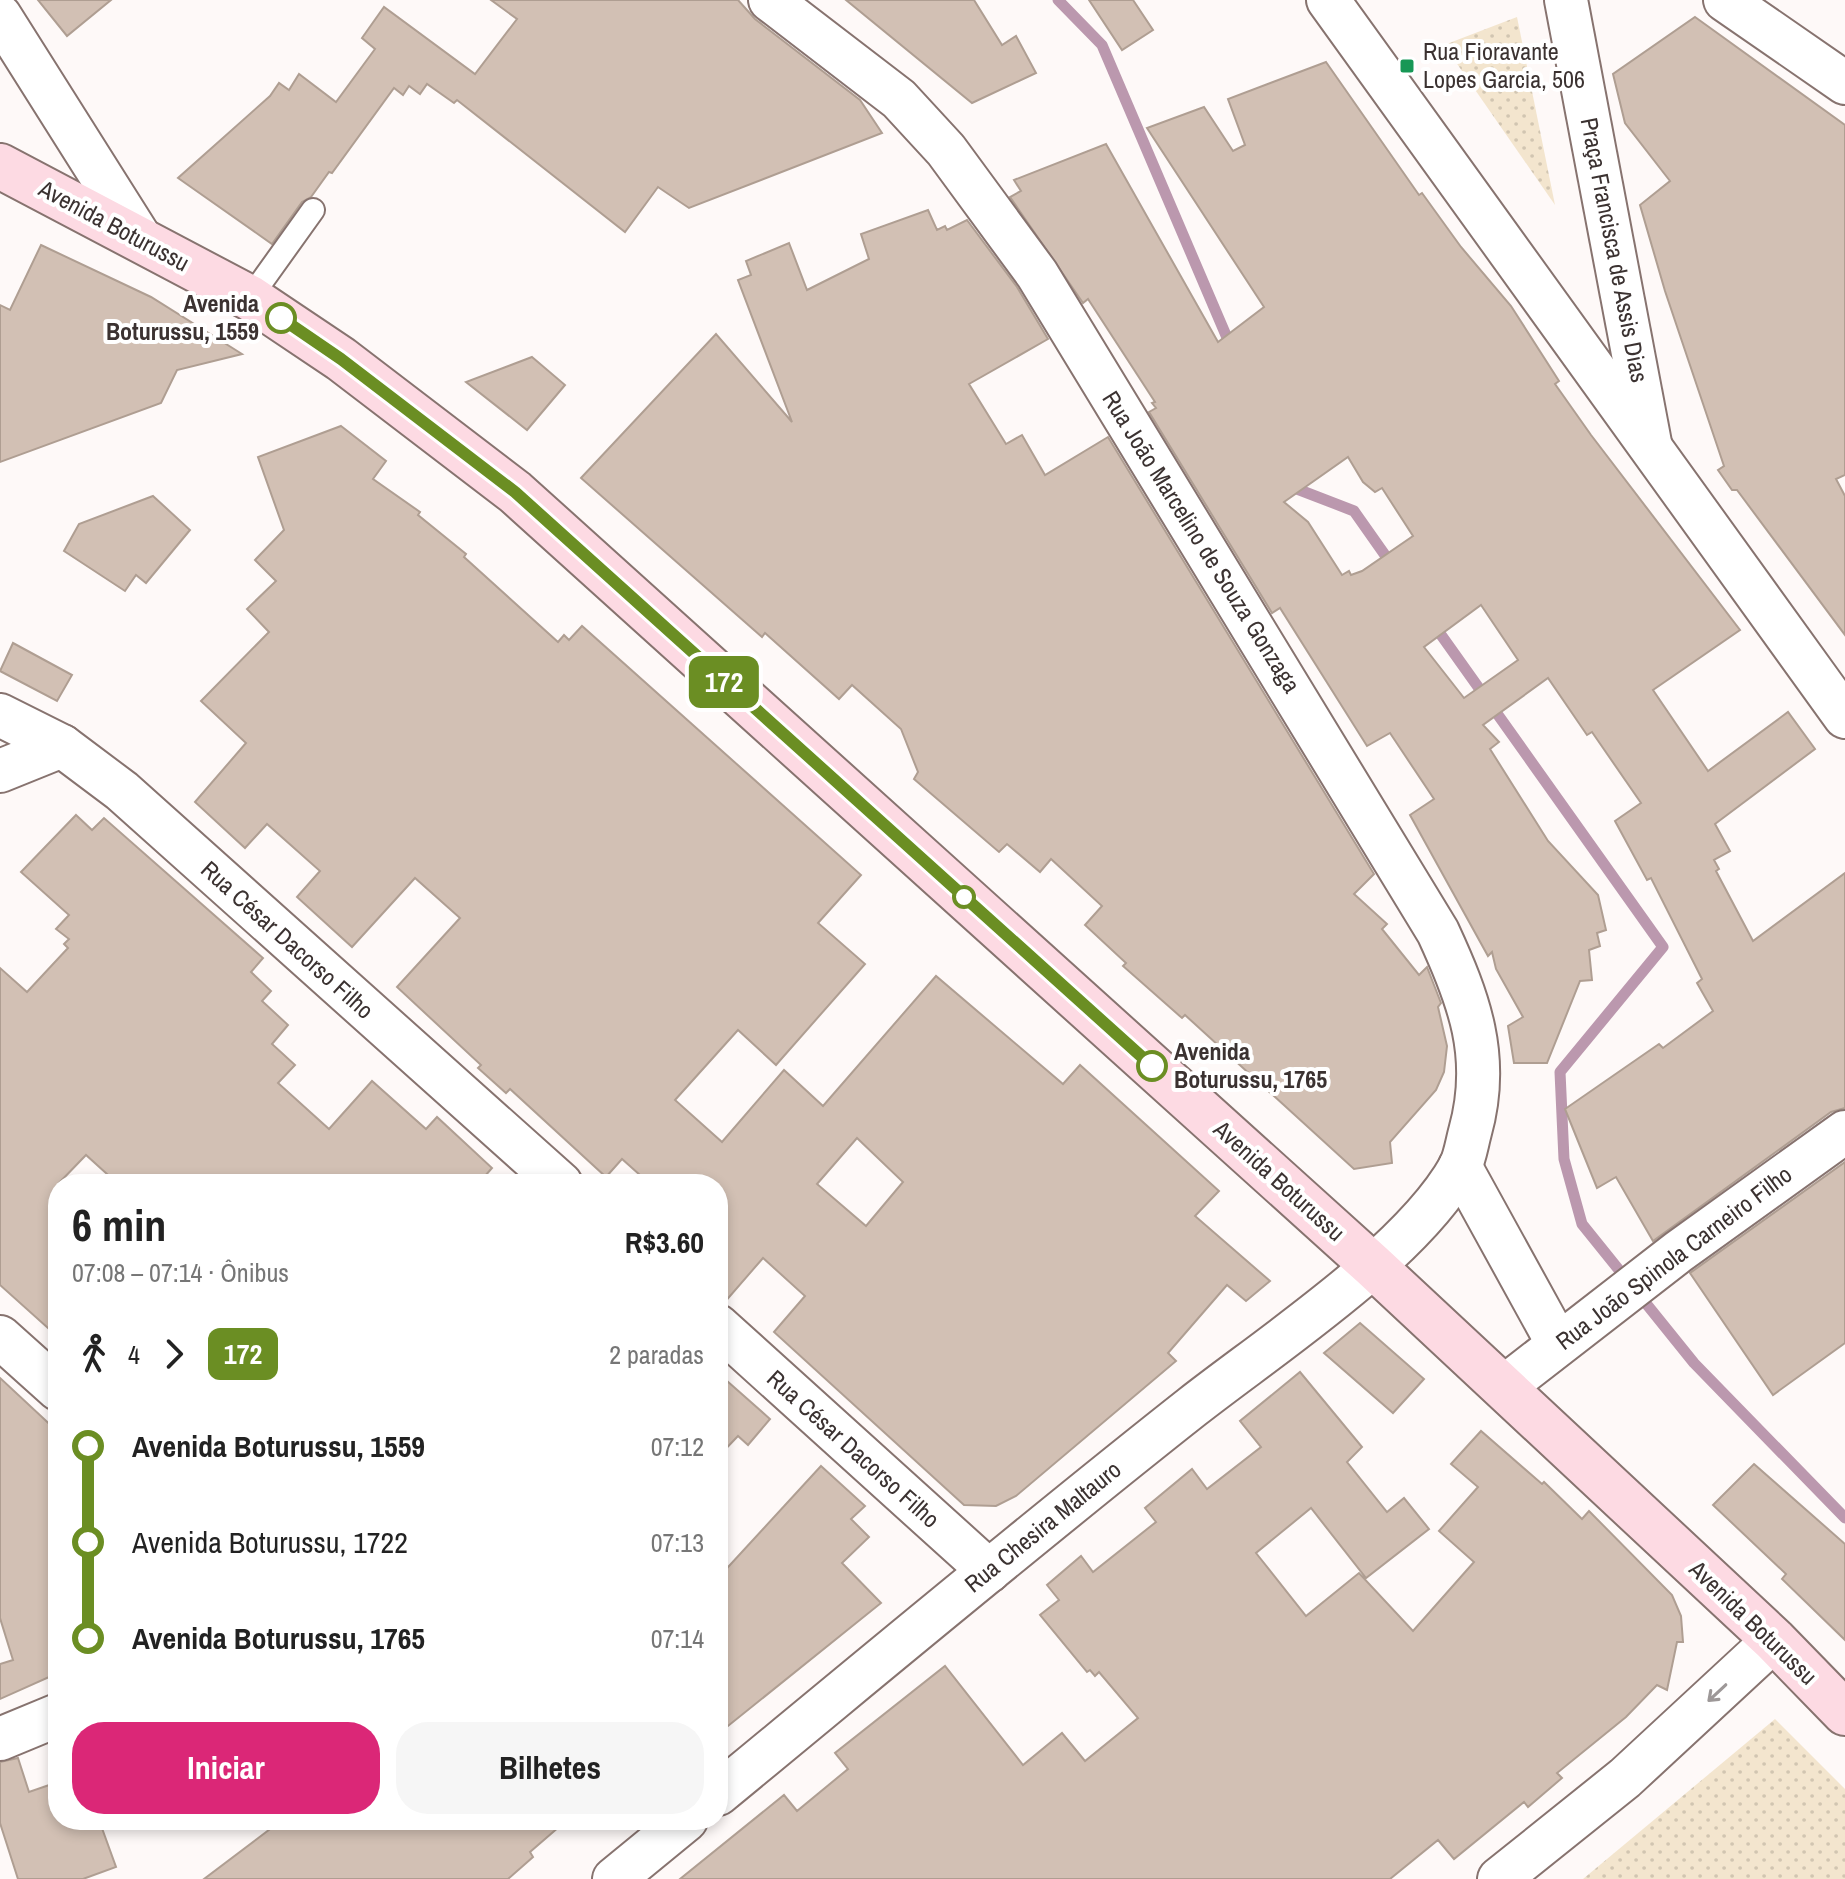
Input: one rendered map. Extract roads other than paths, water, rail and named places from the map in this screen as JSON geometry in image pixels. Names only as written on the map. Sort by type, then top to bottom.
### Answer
[{"type":"main road","name":"Avenida Boturussu","points":[[0,166],[250,298],[341,359],[515,492],[1372,1265],[1774,1640],[1845,1713]]},
{"type":"street","name":"Rua João Marcelino de Souza Gonzaga","points":[[770,0],[899,99],[946,150],[1037,274],[1438,932],[1468,997],[1479,1055],[1476,1109],[1460,1166],[1420,1218],[1372,1265]]},
{"type":"street","points":[[1328,0],[1652,454],[1845,717]]},
{"type":"street","name":"Praça Francisca de Assis Dias","points":[[1566,0],[1652,454]]},
{"type":"street","points":[[1725,0],[1845,83]]},
{"type":"street","points":[[0,16],[142,241]]},
{"type":"street","name":"Rua César Dacorso Filho","points":[[0,715],[62,746],[122,791],[550,1174]]},
{"type":"street","points":[[0,771],[62,746]]},
{"type":"street","name":"Rua João Spinola Carneiro Filho","points":[[1504,1387],[1653,1271],[1845,1132]]},
{"type":"street","points":[[1460,1166],[1568,1337]]},
{"type":"street","name":"Rua Chesira Maltauro","points":[[728,1786],[989,1571],[1372,1265]]},
{"type":"street","name":"Rua César Dacorso Filho","points":[[728,1335],[989,1571]]},
{"type":"street","points":[[0,1337],[48,1380]]},
{"type":"street","points":[[1499,1879],[1625,1778],[1774,1640]]},
{"type":"street","points":[[0,1739],[48,1719]]},
{"type":"street","points":[[614,1879],[674,1830]]},
{"type":"lane","points":[[250,298],[313,210]]},
{"type":"waterway","points":[[1058,0],[1102,45],[1231,347]]},
{"type":"waterway","points":[[1292,479],[1297,489],[1354,511],[1392,565]]},
{"type":"waterway","points":[[1434,625],[1663,947],[1560,1072],[1564,1159],[1582,1224],[1694,1363],[1845,1518]]},
{"type":"place","name":"Rua Fioravante Lopes Garcia, 506","points":[[1407,66]]},
{"type":"place","name":"Avenida Boturussu, 1559","points":[[281,318]]},
{"type":"place","name":"Avenida Boturussu, 1765","points":[[1152,1066]]}]
